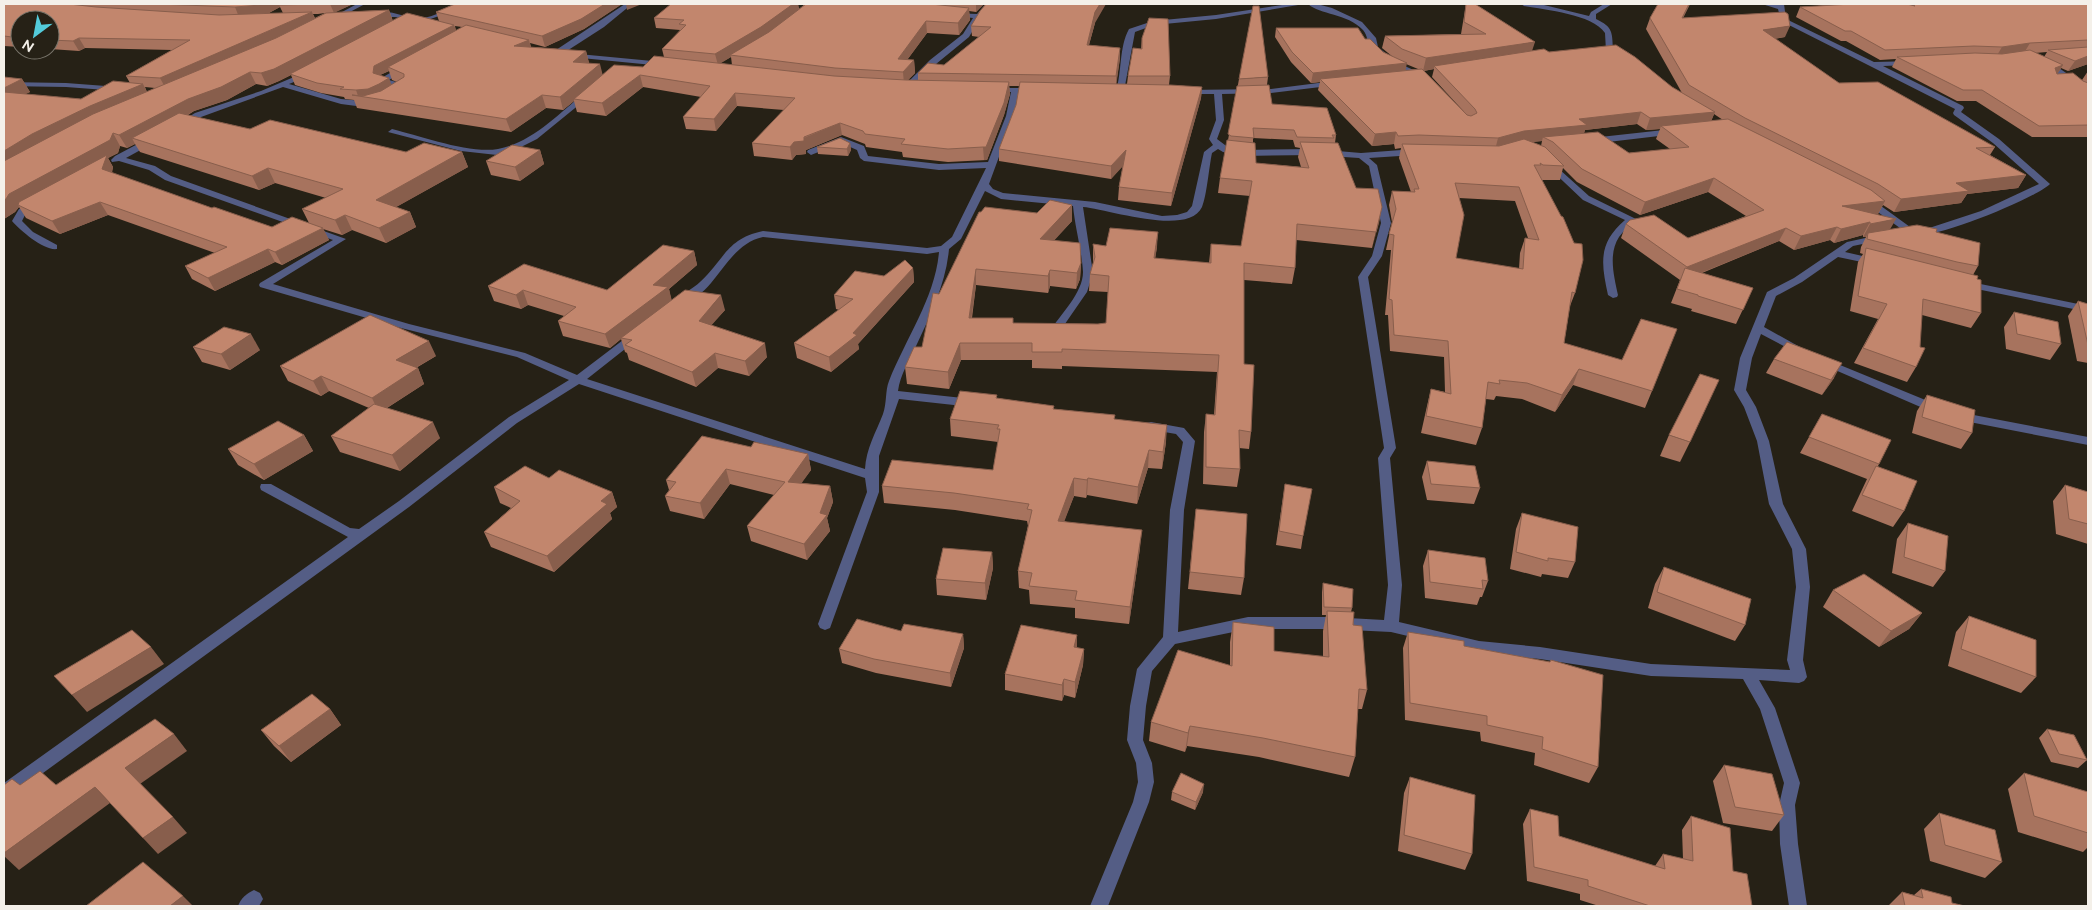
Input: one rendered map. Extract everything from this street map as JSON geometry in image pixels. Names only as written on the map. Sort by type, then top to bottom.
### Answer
[{"type":"street","points":[[320,25],[362,4]]},
{"type":"street","points":[[422,20],[470,4]]},
{"type":"street","points":[[556,54],[601,25],[628,4]]},
{"type":"street","points":[[907,88],[933,62],[966,36],[978,16],[990,4]]},
{"type":"street","points":[[1120,91],[1124,78],[1128,37],[1132,31],[1140,27],[1153,23],[1216,17],[1301,4]]},
{"type":"street","points":[[1310,4],[1338,12],[1364,27],[1374,40],[1374,48],[1395,64],[1430,77]]},
{"type":"street","points":[[1524,4],[1592,19],[1602,24],[1609,34],[1605,50],[1619,55]]},
{"type":"street","points":[[1592,19],[1593,13],[1609,4]]},
{"type":"street","points":[[1170,638],[1248,623],[1330,623],[1391,626],[1479,647],[1540,653],[1651,670],[1747,672],[1799,677],[1795,660],[1803,587],[1799,549],[1776,504],[1763,441],[1750,407],[1740,390],[1746,358],[1759,329],[1760,318],[1771,294],[1798,280],[1850,244],[1945,228],[2018,198],[2045,184],[1996,141],[1957,113],[1960,108],[1798,29],[1784,20],[1780,5],[1765,4]]},
{"type":"street","points":[[948,13],[978,16]]},
{"type":"street","points":[[362,15],[410,18],[431,23]]},
{"type":"street","points":[[327,18],[354,16]]},
{"type":"street","points":[[394,26],[410,18]]},
{"type":"street","points":[[547,52],[624,64],[670,64]]},
{"type":"street","points":[[1873,64],[1917,62]]},
{"type":"street","points":[[2039,63],[2062,73],[2088,93]]},
{"type":"street","points":[[283,85],[361,105],[373,104],[404,86],[382,80],[410,65]]},
{"type":"street","points":[[174,128],[198,115],[236,104],[316,69]]},
{"type":"street","points":[[1403,76],[1422,75]]},
{"type":"street","points":[[1179,92],[1271,91],[1340,83]]},
{"type":"street","points":[[4,84],[66,85],[124,89]]},
{"type":"street","points":[[898,87],[917,88]]},
{"type":"street","points":[[392,132],[477,151],[496,153],[516,147],[535,136],[594,90]]},
{"type":"street","points":[[986,90],[1044,90]]},
{"type":"street","points":[[675,306],[706,283],[738,244],[747,236],[763,234],[901,250],[927,251],[944,248],[956,239],[984,184],[1010,116],[1016,90]]},
{"type":"street","points":[[1110,91],[1130,91]]},
{"type":"street","points":[[1218,92],[1220,120],[1213,139],[1218,146],[1226,150],[1242,154],[1314,152],[1361,156],[1426,152]]},
{"type":"street","points":[[1578,142],[1687,131]]},
{"type":"street","points":[[104,166],[158,136]]},
{"type":"street","points":[[811,152],[841,140],[861,148],[864,158],[940,167],[991,166]]},
{"type":"street","points":[[984,184],[990,192],[1001,196],[1130,211],[1162,219],[1178,218],[1190,214],[1197,207],[1208,152],[1218,146]]},
{"type":"street","points":[[1537,155],[1545,158],[1586,198],[1631,218],[1617,230],[1608,250],[1608,273],[1613,295]]},
{"type":"street","points":[[1361,156],[1373,165],[1386,223],[1377,256],[1363,277],[1390,448],[1384,458],[1396,585],[1391,626]]},
{"type":"street","points":[[118,158],[152,168],[168,178],[342,238],[264,285],[405,326],[521,355],[578,380],[870,475]]},
{"type":"street","points":[[1860,196],[1914,234]]},
{"type":"street","points":[[47,197],[22,211],[17,221],[30,234],[54,247]]},
{"type":"street","points":[[1054,332],[1082,292],[1088,274],[1080,229],[1078,204]]},
{"type":"street","points":[[825,624],[873,492],[870,475],[872,454],[893,403],[893,385],[931,298],[944,259],[944,248]]},
{"type":"street","points":[[1835,253],[1886,264]]},
{"type":"street","points":[[1956,282],[2088,310]]},
{"type":"street","points":[[4,792],[404,504],[513,420],[578,380],[645,328]]},
{"type":"street","points":[[1759,329],[1796,349],[1947,413],[2088,441]]},
{"type":"street","points":[[893,395],[987,405]]},
{"type":"street","points":[[1099,906],[1141,802],[1146,782],[1144,763],[1136,740],[1138,706],[1144,669],[1170,638],[1174,582],[1173,554],[1177,510],[1188,441],[1180,431],[1138,424]]},
{"type":"street","points":[[266,487],[347,532],[361,534]]},
{"type":"street","points":[[1747,672],[1767,708],[1792,783],[1787,805],[1789,844],[1798,906]]},
{"type":"building","points":[[4,4],[69,4],[219,15],[312,12],[160,78],[126,76],[190,40],[79,38],[73,41],[60,40],[60,10],[10,10],[10,37],[4,36]]},
{"type":"building","points":[[158,4],[264,4],[235,7]]},
{"type":"building","points":[[281,4],[315,4],[279,5]]},
{"type":"building","points":[[455,4],[605,4],[581,19],[542,36],[436,12]]},
{"type":"building","points":[[671,4],[793,4],[761,27],[715,54],[662,49],[686,25],[679,24],[684,20],[654,18]]},
{"type":"building","points":[[806,4],[931,4],[969,8],[958,23],[926,21],[898,59],[914,60],[903,72],[835,68],[730,55],[769,32]]},
{"type":"building","points":[[986,4],[1100,4],[1095,12],[1087,45],[1120,48],[1116,76],[918,73],[928,63],[944,65],[991,27],[971,26]]},
{"type":"building","points":[[1466,4],[1475,4],[1535,42],[1426,58],[1402,49],[1385,36],[1486,34],[1464,22]]},
{"type":"building","points":[[1658,4],[1689,4],[1682,18],[1785,12],[1788,14],[1790,26],[1763,30],[1839,83],[1878,82],[1995,147],[1976,148],[2026,175],[1956,183],[1969,191],[1901,199],[1878,184],[1745,118],[1689,85],[1650,18]]},
{"type":"building","points":[[1852,4],[1907,4],[1915,6],[1912,4],[2088,4],[2088,40],[2030,43],[2002,47],[1974,46],[1885,50],[1851,31],[1845,31],[1800,7]]},
{"type":"building","points":[[1253,6],[1259,6],[1268,77],[1239,79]]},
{"type":"building","points":[[389,10],[274,69],[261,73],[250,72],[221,87],[188,99],[119,135],[113,133],[110,140],[9,194],[4,200],[4,161],[93,114],[276,38],[326,13]]},
{"type":"building","points":[[407,13],[454,25],[374,66],[373,73],[389,78],[379,84],[368,89],[340,89],[344,87],[317,83],[290,74]]},
{"type":"building","points":[[1149,18],[1168,19],[1170,76],[1128,76],[1133,48],[1142,49],[1142,38]]},
{"type":"building","points":[[466,25],[529,40],[514,46],[586,51],[573,62],[600,64],[560,97],[542,95],[506,119],[352,95],[363,96],[381,91],[404,77],[404,74],[388,67]]},
{"type":"building","points":[[1276,28],[1358,28],[1365,39],[1370,39],[1383,52],[1407,63],[1313,73],[1292,52]]},
{"type":"building","points":[[1616,45],[1635,57],[1672,87],[1715,112],[1650,118],[1641,112],[1579,119],[1587,125],[1524,131],[1498,138],[1398,136],[1396,132],[1375,134],[1320,79],[1422,69],[1467,115],[1471,116],[1477,113],[1475,109],[1434,66],[1544,49],[1549,52]]},
{"type":"building","points":[[2088,47],[2088,56],[2075,61],[2048,50]]},
{"type":"building","points":[[2030,50],[2063,65],[2055,68],[2057,74],[2073,73],[2088,83],[2088,125],[2039,126],[1982,90],[1963,90],[1897,57],[1975,53],[2002,54]]},
{"type":"building","points":[[654,56],[834,76],[906,80],[1009,82],[1004,103],[986,147],[948,149],[901,144],[905,139],[865,134],[863,131],[840,123],[804,137],[804,141],[794,142],[790,147],[752,143],[795,98],[735,93],[714,119],[683,117],[710,86],[640,75],[602,103],[574,99],[614,65],[643,67]]},
{"type":"building","points":[[4,77],[22,79],[4,88]]},
{"type":"building","points":[[113,81],[143,84],[90,106],[32,134],[4,151],[4,92],[81,99]]},
{"type":"building","points":[[1020,82],[1202,87],[1172,193],[1119,187],[1126,150],[1111,166],[999,149],[1016,105]]},
{"type":"building","points":[[1269,85],[1272,104],[1327,108],[1336,135],[1332,135],[1334,138],[1297,137],[1294,130],[1253,128],[1254,138],[1231,136],[1228,134],[1237,86]]},
{"type":"building","points":[[179,113],[250,129],[270,120],[406,152],[424,143],[462,152],[376,200],[410,212],[379,228],[345,215],[335,220],[302,209],[343,189],[268,168],[252,176],[132,138]]},
{"type":"building","points":[[1728,119],[1871,190],[1885,201],[1842,206],[1896,219],[1870,224],[1870,222],[1841,229],[1837,227],[1801,236],[1786,228],[1687,267],[1626,224],[1630,220],[1654,215],[1688,238],[1764,210],[1714,178],[1645,202],[1582,169],[1553,142],[1543,137],[1598,132],[1629,153],[1689,147],[1661,126]]},
{"type":"building","points":[[840,138],[850,143],[847,149],[817,147]]},
{"type":"building","points":[[1524,139],[1545,147],[1564,166],[1543,165],[1540,163],[1541,165],[1534,165],[1563,217],[1574,243],[1582,244],[1583,260],[1575,293],[1572,292],[1564,343],[1622,360],[1641,319],[1677,329],[1652,391],[1579,369],[1562,395],[1527,383],[1499,380],[1500,384],[1488,382],[1482,428],[1426,416],[1431,389],[1451,394],[1448,341],[1394,335],[1392,300],[1389,299],[1394,235],[1389,234],[1396,209],[1392,191],[1415,192],[1414,189],[1419,189],[1402,144],[1499,146]],"holes":[[[1455,183],[1519,187],[1539,240],[1525,238],[1523,269],[1456,258],[1464,215]]]},
{"type":"building","points":[[1227,140],[1255,143],[1256,163],[1309,168],[1300,142],[1338,143],[1356,188],[1378,189],[1382,207],[1376,232],[1297,224],[1295,268],[1244,263],[1244,364],[1254,365],[1251,432],[1239,430],[1240,469],[1206,467],[1206,414],[1215,415],[1219,355],[1062,349],[1062,352],[1032,352],[1032,343],[960,343],[948,372],[905,367],[914,347],[922,347],[933,293],[939,294],[979,212],[985,207],[1037,213],[1050,200],[1072,205],[1040,239],[1080,243],[1081,263],[1077,273],[1050,270],[1048,276],[976,269],[969,318],[1013,318],[1013,323],[1106,323],[1109,276],[1090,274],[1095,257],[1093,244],[1106,246],[1110,228],[1158,232],[1154,258],[1211,263],[1211,244],[1241,246],[1252,181],[1220,178]]},
{"type":"building","points":[[512,145],[540,150],[515,167],[486,161]]},
{"type":"building","points":[[107,155],[102,169],[212,208],[214,207],[272,227],[292,217],[323,228],[275,252],[268,249],[208,278],[185,266],[227,247],[100,202],[52,221],[18,205],[19,202]]},
{"type":"building","points":[[1917,225],[1937,229],[1936,232],[1980,243],[1978,266],[1867,239],[1868,233]]},
{"type":"building","points":[[663,245],[694,251],[653,285],[668,287],[605,334],[558,321],[576,307],[523,290],[516,295],[488,286],[524,264],[607,290]]},
{"type":"building","points":[[1866,248],[1978,276],[1977,279],[1981,280],[1981,313],[1923,299],[1920,347],[1925,348],[1916,367],[1863,348],[1887,304],[1858,296]]},
{"type":"building","points":[[905,260],[913,268],[853,333],[857,335],[829,357],[794,343],[853,299],[834,295],[855,271],[884,276]]},
{"type":"building","points":[[1685,268],[1753,288],[1743,310],[1677,289]]},
{"type":"building","points":[[685,290],[721,295],[699,321],[765,343],[745,361],[715,353],[692,372],[625,345],[632,340],[621,338]]},
{"type":"building","points":[[2078,301],[2088,304],[2088,345]]},
{"type":"building","points":[[2014,312],[2058,322],[2061,344],[2017,334]]},
{"type":"building","points":[[370,315],[429,341],[396,360],[418,368],[372,398],[321,376],[313,381],[280,366]]},
{"type":"building","points":[[224,327],[251,334],[221,354],[193,347]]},
{"type":"building","points":[[1787,342],[1842,363],[1831,380],[1774,359]]},
{"type":"building","points":[[1700,374],[1719,380],[1690,442],[1669,435]]},
{"type":"building","points":[[960,391],[997,395],[996,398],[1054,406],[1053,409],[1115,415],[1114,419],[1167,425],[1163,452],[1149,450],[1138,487],[1088,478],[1087,480],[1074,478],[1058,521],[1142,530],[1130,607],[1075,600],[1077,591],[1029,586],[1032,573],[1018,571],[1032,510],[1027,509],[1029,504],[954,493],[882,486],[892,460],[993,470],[1000,429],[997,429],[999,425],[950,419]]},
{"type":"building","points":[[1927,395],[1975,410],[1972,433],[1922,417]]},
{"type":"building","points":[[374,404],[433,422],[392,455],[331,436]]},
{"type":"building","points":[[1822,414],[1891,440],[1879,464],[1809,437]]},
{"type":"building","points":[[278,421],[304,435],[254,464],[228,449]]},
{"type":"building","points":[[702,436],[751,447],[754,442],[808,454],[788,482],[830,486],[820,513],[827,515],[804,544],[747,526],[785,482],[726,469],[700,503],[665,496],[676,482],[666,480]]},
{"type":"building","points":[[1427,461],[1475,466],[1480,488],[1431,484]]},
{"type":"building","points":[[525,466],[549,478],[559,470],[612,492],[601,501],[607,504],[547,556],[484,532],[520,501],[494,487]]},
{"type":"building","points":[[1876,466],[1917,481],[1904,511],[1862,495]]},
{"type":"building","points":[[1285,484],[1312,489],[1303,536],[1279,531]]},
{"type":"building","points":[[2065,485],[2088,492],[2088,524],[2069,519]]},
{"type":"building","points":[[1196,509],[1247,514],[1244,578],[1190,572]]},
{"type":"building","points":[[1522,513],[1578,527],[1575,562],[1548,558],[1548,561],[1516,552]]},
{"type":"building","points":[[1908,523],[1948,536],[1945,571],[1904,557]]},
{"type":"building","points":[[943,548],[992,552],[985,583],[936,579]]},
{"type":"building","points":[[1428,550],[1485,558],[1488,581],[1482,580],[1483,589],[1430,582]]},
{"type":"building","points":[[1664,567],[1751,599],[1745,625],[1657,592]]},
{"type":"building","points":[[1864,574],[1922,613],[1891,631],[1833,590]]},
{"type":"building","points":[[1323,583],[1353,589],[1352,608],[1324,607]]},
{"type":"building","points":[[1327,611],[1354,612],[1353,625],[1362,626],[1367,690],[1359,689],[1355,757],[1263,738],[1190,726],[1188,733],[1151,722],[1178,650],[1232,666],[1233,622],[1274,627],[1274,651],[1329,657]]},
{"type":"building","points":[[1969,616],[2036,640],[2036,677],[1961,649]]},
{"type":"building","points":[[857,619],[901,631],[904,624],[963,634],[950,673],[874,659],[839,649]]},
{"type":"building","points":[[1021,625],[1077,635],[1074,647],[1084,649],[1075,682],[1064,679],[1062,685],[1005,674]]},
{"type":"building","points":[[132,630],[151,647],[72,695],[54,676]]},
{"type":"building","points":[[1408,632],[1464,641],[1464,646],[1550,662],[1551,660],[1603,675],[1598,767],[1542,749],[1543,737],[1487,725],[1487,716],[1410,703]]},
{"type":"building","points":[[312,694],[330,709],[279,746],[261,730]]},
{"type":"building","points":[[155,719],[174,734],[125,768],[173,817],[143,838],[95,787],[4,853],[4,785],[12,779],[20,785],[40,771],[56,785]]},
{"type":"building","points":[[2047,729],[2074,735],[2087,760],[2059,754]]},
{"type":"building","points":[[1724,765],[1772,774],[1784,815],[1735,807]]},
{"type":"building","points":[[1181,773],[1204,784],[1196,802],[1172,792]]},
{"type":"building","points":[[2024,773],[2088,792],[2088,833],[2034,816]]},
{"type":"building","points":[[1410,777],[1475,795],[1472,854],[1404,835]]},
{"type":"building","points":[[1530,809],[1558,816],[1559,836],[1665,869],[1663,854],[1693,861],[1691,816],[1730,828],[1733,871],[1747,874],[1752,906],[1650,906],[1588,886],[1588,880],[1534,867]]},
{"type":"building","points":[[1939,813],[1995,830],[2002,862],[1945,845]]},
{"type":"building","points":[[143,862],[183,896],[170,906],[86,906]]},
{"type":"building","points":[[1921,889],[1951,897],[1952,903],[1965,906],[1905,906],[1902,892],[1923,898]]}]
